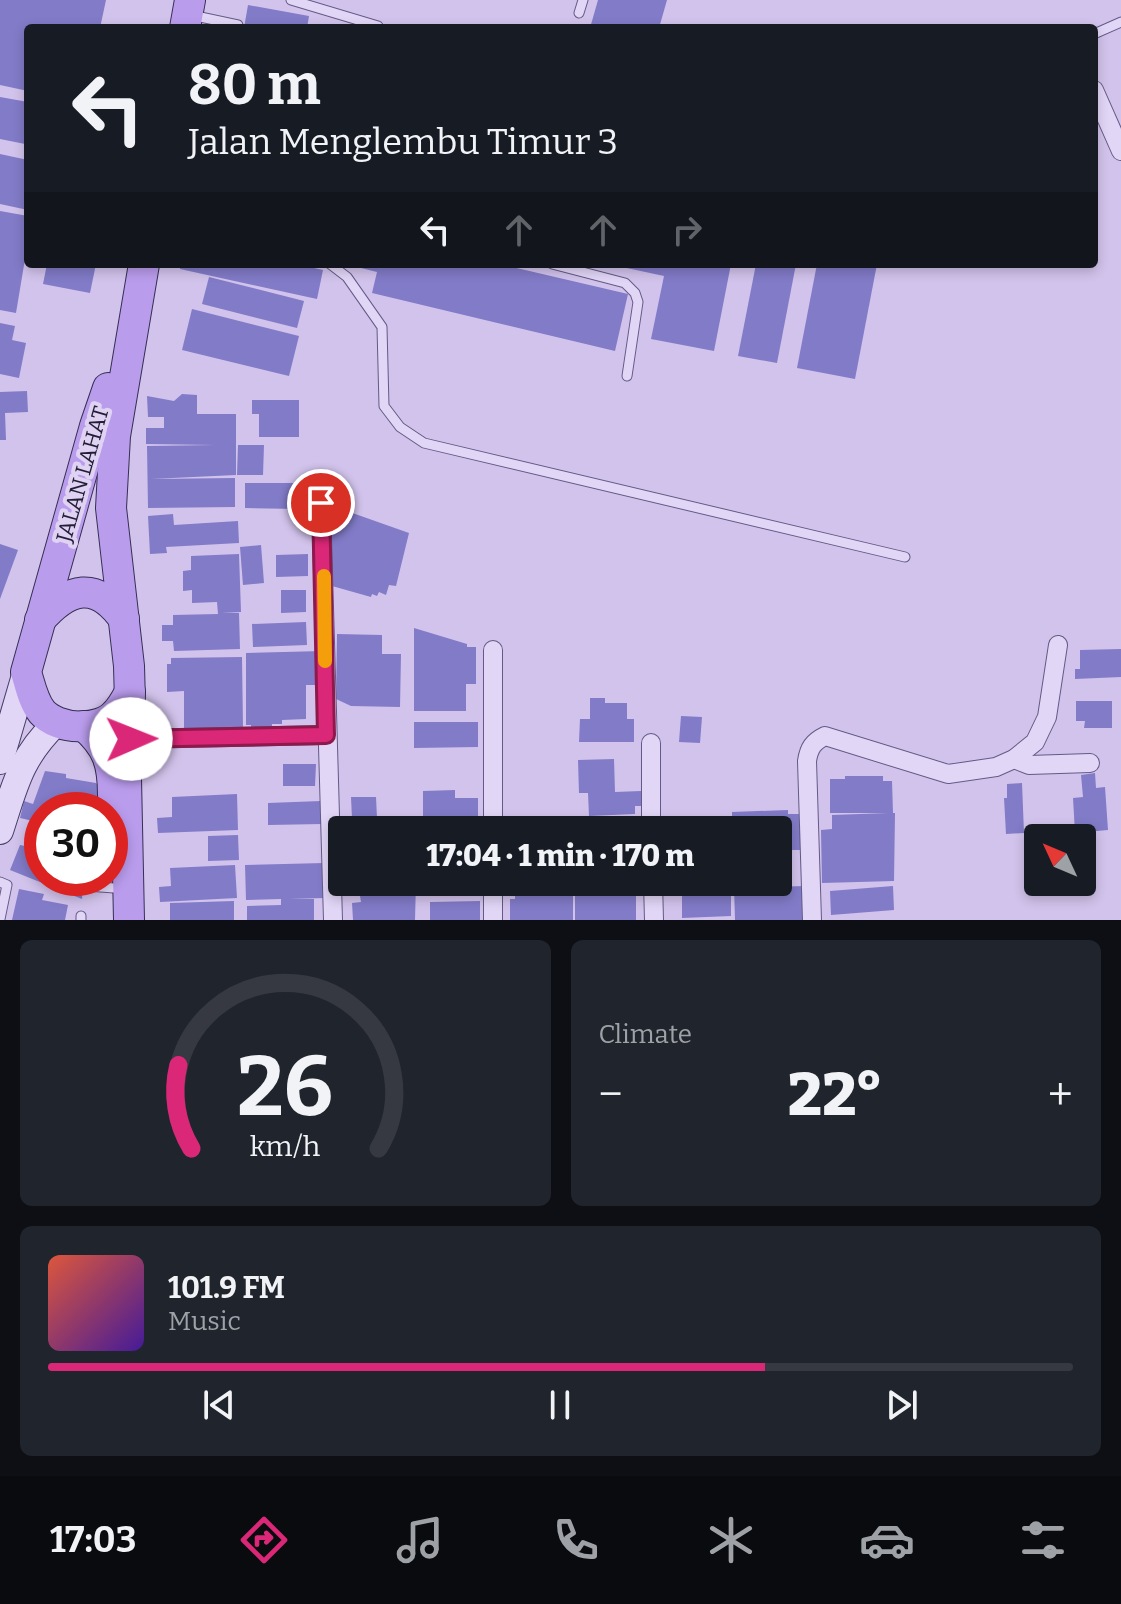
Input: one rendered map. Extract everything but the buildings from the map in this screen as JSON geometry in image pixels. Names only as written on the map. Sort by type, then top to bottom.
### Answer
[{"type":"main road","name":"JALAN LAHAT","points":[[124,619],[111,508],[115,436],[143,268]]},
{"type":"main road","name":"JALAN LAHAT","points":[[40,620],[95,426],[131,330]]},
{"type":"main road","points":[[0,761],[40,620],[54,604],[71,594],[87,592],[113,604],[124,619],[130,692],[131,739],[126,778],[129,920]]},
{"type":"main road","points":[[26,672],[42,712],[101,741],[109,759],[113,784],[101,887],[115,920]]},
{"type":"main road","points":[[0,831],[20,767],[37,743],[70,724],[100,724],[115,715],[130,692]]},
{"type":"street","points":[[1098,95],[1113,114],[1121,151]]},
{"type":"street","points":[[321,503],[333,920]]},
{"type":"street","points":[[812,920],[807,761],[808,750],[816,741],[825,736],[948,774],[996,767],[1014,759],[1035,742],[1047,717],[1058,645]]},
{"type":"street","points":[[493,650],[493,816]]},
{"type":"street","points":[[131,739],[326,735]]},
{"type":"street","points":[[651,743],[651,816]]},
{"type":"street","points":[[1014,759],[1029,765],[1090,763]]},
{"type":"street","points":[[493,896],[493,920]]},
{"type":"street","points":[[653,896],[654,920]]},
{"type":"lane","points":[[291,0],[371,24]]},
{"type":"lane","points":[[579,13],[583,0]]},
{"type":"lane","points":[[187,14],[233,24]]},
{"type":"lane","points":[[1098,32],[1121,22]]},
{"type":"lane","points":[[335,268],[347,277],[382,327],[384,406],[400,427],[424,443],[905,557]]},
{"type":"lane","points":[[567,268],[625,283],[635,293],[638,302],[627,376]]},
{"type":"lane","points":[[0,882],[7,885],[0,919]]},
{"type":"slow traffic","points":[[324,576],[325,661]]},
{"type":"route","points":[[131,739],[326,735],[321,503]]}]
